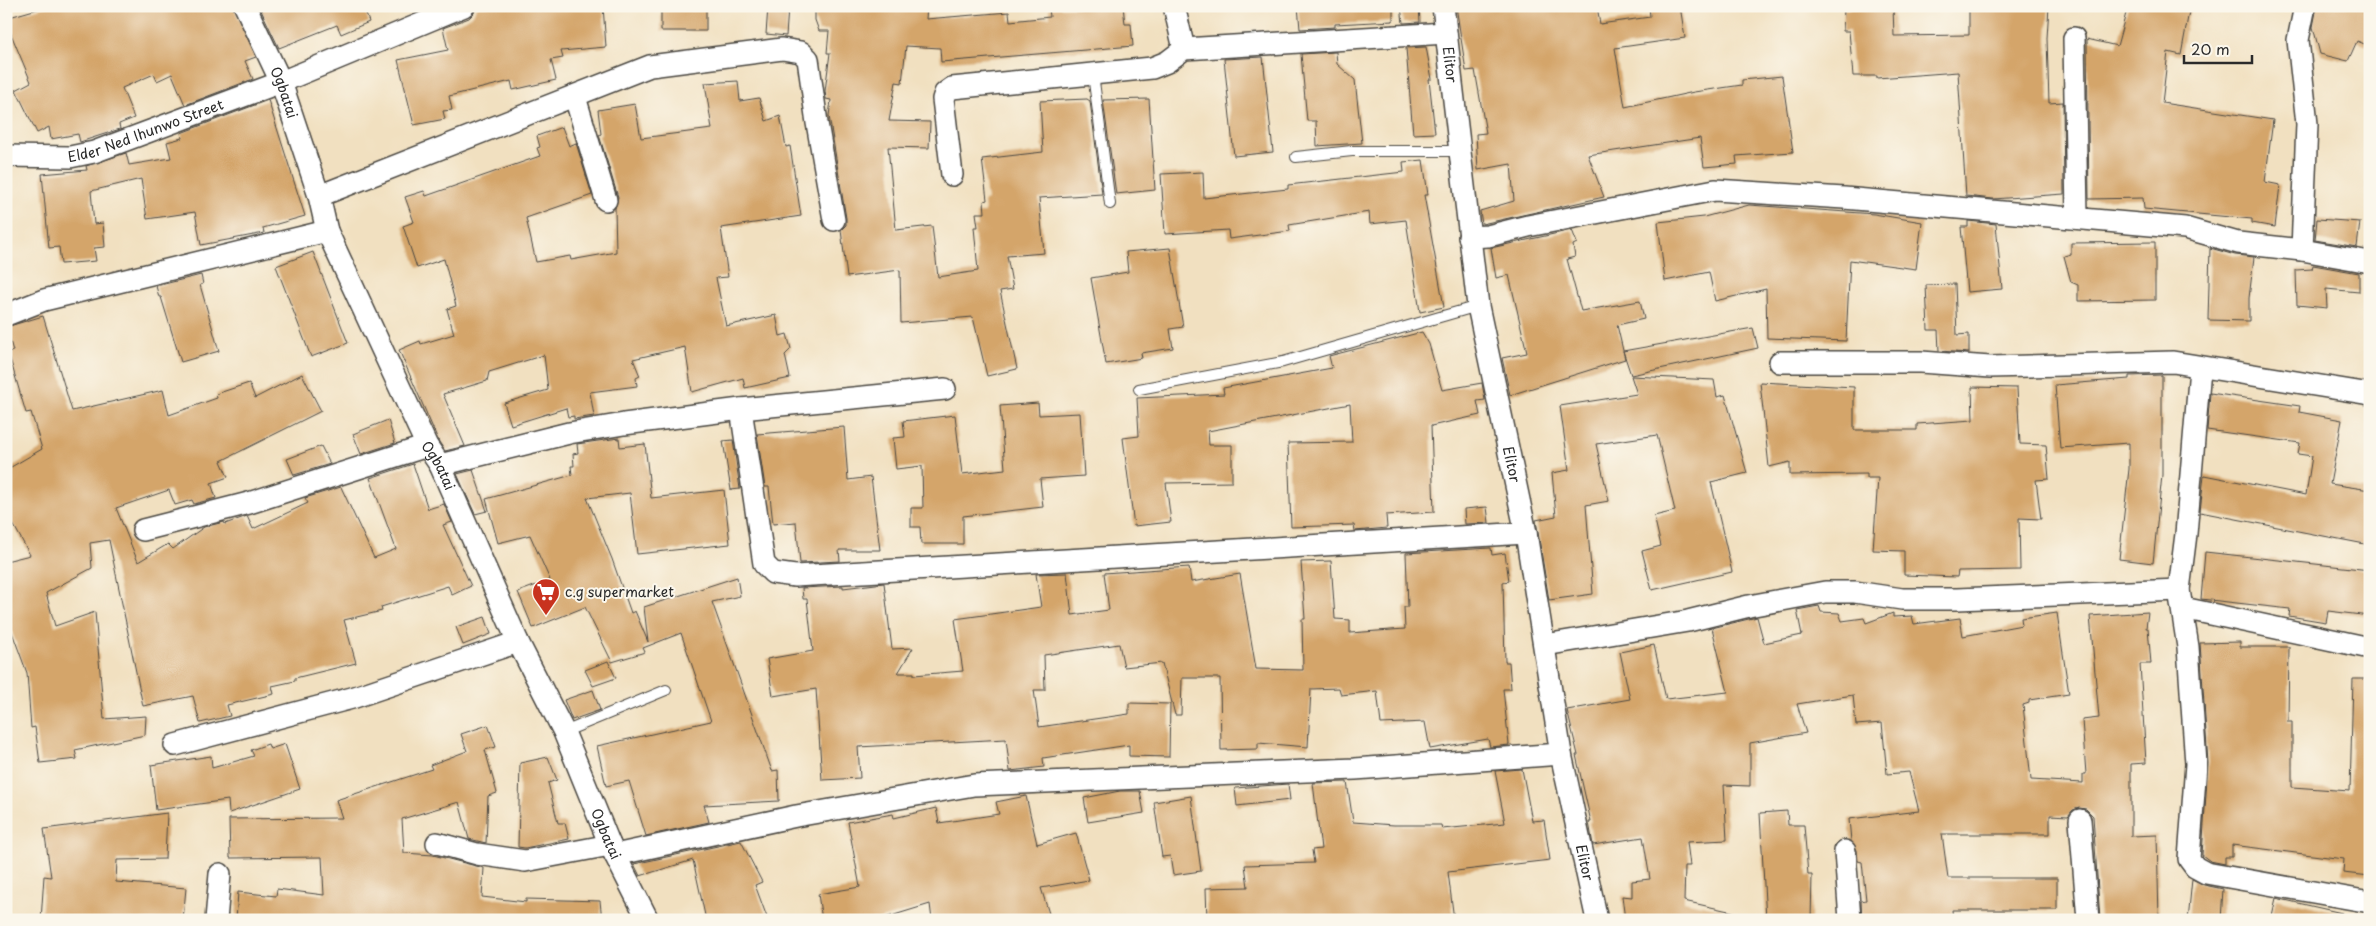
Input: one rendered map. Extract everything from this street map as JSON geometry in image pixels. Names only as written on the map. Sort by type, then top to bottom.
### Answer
[{"type":"street","name":"Ogbatai","points":[[245,6],[280,82],[319,196],[327,231],[427,446],[440,464],[518,642],[564,732],[613,850],[648,920]]},
{"type":"street","name":"Elder Ned Ihunwo Street","points":[[6,156],[70,157],[94,152],[280,82],[464,6]]},
{"type":"street","points":[[1174,6],[1184,48]]},
{"type":"street","name":"Elitor","points":[[1443,6],[1478,306],[1526,534],[1561,754],[1597,920]]},
{"type":"street","points":[[2302,250],[2307,124],[2298,40],[2305,6]]},
{"type":"street","points":[[952,175],[943,99],[945,93],[952,88],[1152,68],[1167,62],[1184,48],[1446,33]]},
{"type":"street","points":[[2074,38],[2077,217]]},
{"type":"street","points":[[319,196],[650,66],[782,49],[801,52],[808,58],[834,220]]},
{"type":"street","points":[[575,97],[606,200]]},
{"type":"street","points":[[1469,237],[1488,236],[1528,226],[1715,190],[1844,198],[2185,228],[2238,243],[2302,250],[2370,262]]},
{"type":"street","points":[[6,315],[44,300],[327,231]]},
{"type":"street","points":[[1780,362],[1921,362],[1969,367],[2173,362],[2200,368],[2370,394]]},
{"type":"street","points":[[2200,368],[2181,599],[2188,647],[2196,764],[2189,859],[2195,867],[2206,873],[2370,902]]},
{"type":"street","points":[[440,464],[569,432],[741,409],[945,388]]},
{"type":"street","points":[[741,409],[764,564],[773,573],[795,576],[1526,534]]},
{"type":"street","points":[[143,530],[249,503],[427,446]]},
{"type":"street","points":[[1545,645],[1688,621],[1748,606],[1825,592],[1855,592],[1902,599],[2181,599],[2370,648]]},
{"type":"street","points":[[175,745],[352,698],[518,642]]},
{"type":"street","points":[[436,843],[477,854],[525,861],[613,850],[796,816],[974,786],[1355,769],[1561,754]]},
{"type":"street","points":[[2080,820],[2088,920]]},
{"type":"street","points":[[1845,851],[1850,920]]},
{"type":"street","points":[[216,920],[220,874]]},
{"type":"lane","points":[[1093,74],[1110,204]]},
{"type":"lane","points":[[1296,157],[1352,151],[1460,151]]},
{"type":"lane","points":[[1139,389],[1283,362],[1478,306]]},
{"type":"lane","points":[[564,732],[666,690]]},
{"type":"building","points":[[48,6],[233,6],[256,57],[245,61],[253,79],[185,105],[172,74],[157,81],[154,74],[122,88],[134,118],[119,124],[120,129],[80,142],[78,134],[51,139],[49,127],[37,133],[16,90],[31,82],[6,22],[6,18]]},
{"type":"building","points":[[259,6],[382,7],[366,14],[369,22],[341,34],[337,25],[279,48]]},
{"type":"building","points":[[603,6],[606,47],[561,51],[563,58],[551,60],[556,80],[513,90],[511,81],[449,96],[452,110],[443,111],[445,119],[414,125],[398,60],[448,50],[443,28],[469,18],[474,13],[476,7]]},
{"type":"building","points":[[661,6],[706,6],[706,31],[661,31]]},
{"type":"building","points":[[815,6],[927,6],[926,19],[1009,12],[1010,21],[1050,17],[1049,8],[1123,6],[1125,24],[1131,24],[1133,46],[941,62],[940,48],[906,46],[902,83],[896,82],[889,121],[930,122],[929,148],[888,147],[896,230],[932,226],[938,277],[978,271],[974,227],[978,227],[976,213],[985,213],[984,201],[987,200],[982,159],[1043,152],[1040,101],[1087,99],[1090,101],[1102,194],[1039,198],[1044,253],[1007,256],[1013,289],[1000,291],[1017,369],[987,376],[973,317],[901,323],[900,270],[847,277],[841,230],[846,225],[846,218],[829,116],[831,100],[826,99],[825,91],[830,53],[827,53],[829,31],[819,31],[815,20]]},
{"type":"building","points":[[1298,6],[1393,6],[1393,21],[1335,24],[1335,27],[1300,29]]},
{"type":"building","points":[[1401,6],[1419,6],[1420,22],[1403,23]]},
{"type":"building","points":[[1456,6],[1597,6],[1600,24],[1650,17],[1649,6],[1680,6],[1685,38],[1615,48],[1625,107],[1694,92],[1742,85],[1742,80],[1782,76],[1793,152],[1736,156],[1737,164],[1704,167],[1700,138],[1588,155],[1604,197],[1482,224],[1480,211],[1514,201],[1511,164],[1478,170],[1476,134],[1486,133],[1475,70],[1466,71]]},
{"type":"building","points":[[1969,6],[2049,6],[2047,38],[2049,103],[2063,102],[2064,194],[1993,199],[1966,196],[1958,72],[1877,78],[1877,76],[1853,76],[1849,31],[1843,31],[1844,9],[1893,7],[1894,36],[1969,35]]},
{"type":"building","points":[[2128,6],[2190,6],[2181,55],[2168,52],[2162,103],[2273,120],[2265,182],[2280,185],[2275,227],[2252,223],[2252,219],[2144,209],[2143,198],[2089,199],[2087,39],[2117,46]]},
{"type":"building","points":[[2317,6],[2370,6],[2370,35],[2367,45],[2357,41],[2348,61],[2320,54],[2313,27]]},
{"type":"building","points":[[768,7],[788,8],[786,36],[766,34]]},
{"type":"building","points":[[1426,47],[1432,79],[1429,79],[1435,133],[1413,134],[1406,48]]},
{"type":"building","points":[[1336,52],[1337,64],[1355,80],[1362,143],[1317,146],[1316,121],[1307,121],[1301,54]]},
{"type":"building","points":[[1263,57],[1273,152],[1234,156],[1224,59]]},
{"type":"building","points":[[738,81],[740,101],[759,98],[766,121],[780,116],[786,147],[790,146],[801,216],[721,228],[728,277],[716,278],[726,326],[776,315],[780,336],[787,334],[791,349],[785,355],[790,378],[745,388],[743,378],[692,392],[685,347],[633,359],[640,376],[636,378],[637,386],[590,392],[594,416],[574,419],[574,416],[568,417],[566,408],[511,425],[504,403],[548,390],[544,355],[489,372],[487,381],[443,394],[465,446],[445,451],[439,442],[399,350],[420,341],[421,344],[454,334],[447,309],[456,306],[444,259],[417,268],[403,226],[414,222],[405,197],[424,191],[426,196],[540,156],[537,148],[540,147],[537,136],[562,127],[569,146],[576,143],[592,195],[526,218],[536,262],[570,256],[571,260],[616,252],[615,208],[618,197],[599,135],[601,134],[598,110],[635,104],[641,138],[712,129],[705,83]]},
{"type":"building","points":[[1149,99],[1155,190],[1116,194],[1103,100]]},
{"type":"building","points":[[268,100],[305,216],[263,228],[264,233],[201,245],[195,212],[147,219],[141,179],[91,191],[94,224],[103,223],[105,247],[94,248],[96,261],[61,264],[59,247],[49,248],[42,174],[87,170],[86,166],[126,153],[129,165],[171,158],[167,142],[182,138],[181,133]]},
{"type":"building","points":[[1423,160],[1428,195],[1424,195],[1444,307],[1420,312],[1406,220],[1370,224],[1369,212],[1289,225],[1290,231],[1229,239],[1228,230],[1165,234],[1161,174],[1203,172],[1204,198],[1288,189],[1288,185],[1404,172],[1403,162]]},
{"type":"building","points":[[1749,205],[1874,214],[1922,222],[1916,269],[1850,260],[1846,341],[1767,338],[1766,289],[1715,301],[1709,272],[1665,281],[1658,222],[1704,217]]},
{"type":"building","points":[[2317,219],[2360,222],[2357,247],[2315,240]]},
{"type":"building","points":[[1968,221],[1996,224],[2002,289],[1967,292],[1961,227],[1968,227]]},
{"type":"building","points":[[1572,230],[1577,243],[1573,245],[1575,257],[1567,259],[1581,311],[1640,301],[1644,319],[1617,325],[1625,359],[1510,395],[1502,358],[1527,353],[1509,275],[1496,278],[1491,248]]},
{"type":"building","points":[[2155,242],[2155,300],[2078,301],[2078,285],[2071,282],[2064,256],[2071,254],[2071,243]]},
{"type":"building","points":[[1170,248],[1183,327],[1170,329],[1173,348],[1141,353],[1142,358],[1106,364],[1091,278],[1128,272],[1126,252]]},
{"type":"building","points":[[2210,248],[2235,255],[2254,257],[2249,298],[2249,321],[2208,320]]},
{"type":"building","points":[[313,252],[348,343],[311,357],[276,266]]},
{"type":"building","points":[[2313,265],[2359,273],[2359,292],[2326,289],[2327,308],[2297,305],[2296,270],[2312,269]]},
{"type":"building","points":[[201,275],[203,284],[200,285],[219,351],[181,362],[156,286]]},
{"type":"building","points":[[1955,284],[1957,335],[1969,334],[1969,353],[1939,351],[1938,330],[1928,330],[1926,285]]},
{"type":"building","points":[[43,316],[72,411],[163,390],[169,415],[217,398],[216,394],[249,383],[255,398],[302,374],[321,411],[221,461],[228,477],[211,483],[216,498],[194,504],[192,500],[175,505],[169,490],[116,508],[138,562],[168,544],[173,549],[204,527],[224,522],[225,524],[247,516],[253,529],[308,503],[305,498],[341,487],[374,558],[396,549],[370,478],[413,464],[428,509],[444,504],[452,522],[443,525],[471,586],[452,595],[448,586],[381,607],[382,611],[344,620],[356,663],[295,678],[295,681],[272,686],[274,694],[227,705],[230,716],[200,723],[193,696],[143,706],[109,540],[90,543],[92,568],[46,593],[55,626],[95,612],[104,719],[146,716],[145,735],[75,750],[77,759],[40,763],[35,727],[31,728],[27,673],[6,616],[6,561],[30,555],[6,511],[6,470],[42,449],[31,412],[26,413],[8,352],[13,351],[6,327]]},
{"type":"building","points":[[1753,328],[1758,348],[1631,375],[1623,351]]},
{"type":"building","points":[[1422,332],[1429,344],[1442,390],[1482,383],[1485,400],[1477,401],[1480,415],[1431,426],[1434,512],[1386,515],[1387,528],[1355,531],[1354,525],[1291,527],[1288,443],[1352,442],[1350,404],[1208,431],[1209,445],[1232,445],[1232,482],[1166,483],[1171,522],[1134,526],[1123,438],[1139,436],[1137,398],[1224,394],[1223,388],[1332,368],[1329,356]]},
{"type":"building","points":[[2162,375],[2162,475],[2153,563],[2119,559],[2129,469],[2129,443],[2060,448],[2055,385],[2129,379],[2129,376]]},
{"type":"building","points":[[1631,376],[1714,380],[1717,397],[1725,395],[1747,473],[1711,482],[1732,572],[1652,590],[1642,551],[1661,546],[1654,516],[1675,511],[1657,435],[1596,444],[1609,501],[1586,505],[1593,594],[1549,600],[1536,520],[1556,516],[1552,473],[1569,470],[1560,406],[1637,394]]},
{"type":"building","points":[[1760,382],[1854,387],[1854,430],[1917,430],[1917,424],[1973,420],[1972,387],[2017,388],[2020,444],[2046,445],[2049,479],[2036,480],[2041,519],[2019,518],[2020,570],[1958,571],[1957,577],[1904,575],[1904,551],[1873,550],[1878,478],[1867,478],[1867,474],[1790,475],[1790,462],[1769,467]]},
{"type":"building","points":[[2210,393],[2300,406],[2299,412],[2342,420],[2330,484],[2370,490],[2370,545],[2200,512],[2204,475],[2306,495],[2312,456],[2298,454],[2300,443],[2207,430]]},
{"type":"building","points":[[1038,403],[1039,415],[1080,413],[1084,476],[1040,479],[1043,507],[963,516],[963,544],[921,544],[920,527],[911,527],[911,508],[923,508],[922,466],[896,469],[893,438],[905,437],[903,421],[955,415],[962,474],[1005,469],[1000,406]]},
{"type":"building","points":[[388,420],[395,443],[361,454],[353,434]]},
{"type":"building","points":[[844,427],[848,480],[871,477],[880,550],[839,550],[840,561],[800,563],[796,522],[773,524],[769,487],[765,487],[757,434]]},
{"type":"building","points":[[619,438],[620,447],[645,444],[651,498],[724,490],[730,544],[637,554],[630,493],[587,498],[612,559],[631,613],[635,611],[648,642],[644,607],[737,577],[740,596],[712,602],[772,771],[778,770],[779,801],[704,805],[709,822],[646,836],[629,781],[606,786],[597,746],[711,721],[681,633],[643,648],[645,652],[612,662],[585,607],[533,628],[518,592],[550,580],[530,535],[498,543],[486,499],[572,475],[571,466],[574,466],[573,454],[578,453],[577,444]]},
{"type":"building","points":[[733,440],[740,489],[731,490],[723,441]]},
{"type":"building","points":[[321,446],[330,464],[294,475],[287,459]]},
{"type":"building","points":[[473,470],[487,511],[475,514],[457,474]]},
{"type":"building","points":[[1487,507],[1489,523],[1465,524],[1464,509]]},
{"type":"building","points":[[1491,548],[1492,555],[1505,553],[1509,581],[1503,582],[1505,662],[1509,662],[1511,689],[1503,689],[1509,745],[1490,747],[1488,739],[1430,749],[1425,722],[1381,724],[1377,691],[1341,695],[1339,688],[1311,689],[1308,747],[1258,743],[1258,749],[1221,750],[1220,678],[1182,678],[1181,715],[1175,715],[1162,663],[1124,667],[1119,644],[1044,655],[1045,690],[1034,690],[1039,727],[1129,714],[1129,703],[1170,704],[1169,757],[1129,756],[1129,745],[1043,758],[1044,767],[1010,771],[1006,739],[858,747],[860,778],[822,780],[816,689],[773,696],[767,659],[813,651],[807,599],[803,599],[802,588],[843,586],[843,588],[884,583],[892,649],[913,648],[898,673],[914,673],[914,675],[963,671],[955,619],[1041,607],[1036,574],[1067,573],[1072,615],[1109,610],[1104,573],[1189,567],[1191,582],[1240,574],[1256,669],[1303,670],[1302,619],[1305,619],[1301,562],[1331,561],[1335,619],[1350,620],[1350,633],[1405,629],[1404,607],[1408,607],[1406,553]]},
{"type":"building","points":[[2205,552],[2370,570],[2370,616],[2328,611],[2326,622],[2289,616],[2290,609],[2201,599]]},
{"type":"building","points":[[1819,606],[1821,612],[1839,613],[1842,621],[1864,618],[1866,623],[1893,613],[1893,617],[1912,616],[1914,624],[1960,618],[1963,636],[2022,625],[2021,618],[2057,613],[2069,694],[2029,700],[2029,703],[2023,705],[2031,780],[2083,783],[2083,774],[2086,774],[2082,720],[2099,718],[2090,616],[2148,612],[2146,628],[2148,628],[2151,664],[2140,664],[2146,763],[2131,764],[2131,836],[2157,835],[2159,920],[2100,920],[2093,816],[2086,809],[2079,808],[2073,810],[2068,816],[2050,815],[2050,834],[1942,834],[1948,878],[2057,878],[2057,910],[1952,910],[1953,920],[1862,920],[1861,901],[1866,900],[1862,862],[1858,861],[1857,850],[1851,841],[1849,819],[1919,811],[1909,772],[1887,774],[1882,723],[1856,725],[1853,695],[1797,704],[1806,733],[1750,743],[1750,786],[1724,785],[1727,840],[1687,842],[1690,866],[1685,866],[1684,901],[1733,912],[1732,920],[1625,920],[1622,896],[1632,897],[1632,881],[1650,879],[1643,837],[1593,845],[1589,822],[1591,822],[1567,710],[1630,699],[1620,652],[1654,645],[1666,699],[1728,692],[1712,628],[1757,617],[1764,643],[1802,635],[1797,610]]},
{"type":"building","points":[[485,617],[491,634],[463,645],[456,627]]},
{"type":"building","points":[[2240,642],[2240,647],[2289,647],[2288,722],[2292,722],[2292,787],[2350,791],[2353,679],[2370,679],[2370,876],[2343,873],[2344,859],[2232,845],[2232,857],[2225,857],[2225,864],[2210,861],[2202,855],[2208,763],[2200,643]]},
{"type":"building","points":[[608,661],[616,678],[593,686],[585,670]]},
{"type":"building","points":[[593,690],[600,710],[572,720],[564,700]]},
{"type":"building","points":[[488,725],[496,747],[485,750],[497,793],[488,796],[486,843],[469,839],[459,802],[402,819],[404,853],[433,855],[484,868],[482,897],[526,902],[526,899],[600,901],[602,920],[236,920],[238,892],[276,896],[277,889],[324,895],[322,857],[230,858],[229,819],[342,818],[336,800],[432,769],[430,765],[467,751],[461,734]]},
{"type":"building","points":[[268,744],[270,749],[285,744],[300,789],[229,813],[228,800],[156,810],[151,765],[211,756],[212,768],[254,756],[251,750]]},
{"type":"building","points":[[548,757],[557,780],[548,783],[558,823],[565,823],[569,839],[525,848],[518,847],[520,763]]},
{"type":"building","points":[[1522,769],[1532,821],[1544,820],[1550,860],[1448,872],[1454,920],[1207,920],[1206,888],[1248,887],[1245,865],[1314,863],[1312,850],[1321,849],[1313,783],[1347,782],[1353,822],[1394,825],[1441,825],[1442,829],[1505,823],[1495,771]]},
{"type":"building","points":[[1288,784],[1290,800],[1237,806],[1235,788]]},
{"type":"building","points":[[1120,791],[1140,791],[1144,813],[1088,822],[1084,798]]},
{"type":"building","points":[[1026,796],[1037,844],[1076,833],[1089,880],[1041,888],[1051,920],[932,920],[930,904],[878,920],[822,920],[818,894],[860,887],[848,822],[893,814],[894,818],[936,808],[939,823],[999,814],[996,802]]},
{"type":"building","points":[[1191,796],[1201,871],[1173,875],[1170,856],[1162,857],[1154,802]]},
{"type":"building","points":[[1787,811],[1788,825],[1804,825],[1808,875],[1812,875],[1811,920],[1766,920],[1760,813]]},
{"type":"building","points":[[167,813],[165,859],[117,860],[116,882],[186,888],[183,920],[41,920],[44,876],[51,877],[44,829]]},
{"type":"building","points":[[741,841],[762,882],[755,885],[768,920],[706,920],[693,860],[640,876],[634,864]]},
{"type":"building","points":[[2192,879],[2204,885],[2223,889],[2221,920],[2188,920]]},
{"type":"building","points":[[2276,898],[2342,913],[2341,920],[2271,920]]},
{"type":"place","name":"c.g supermarket","points":[[546,616]]}]
